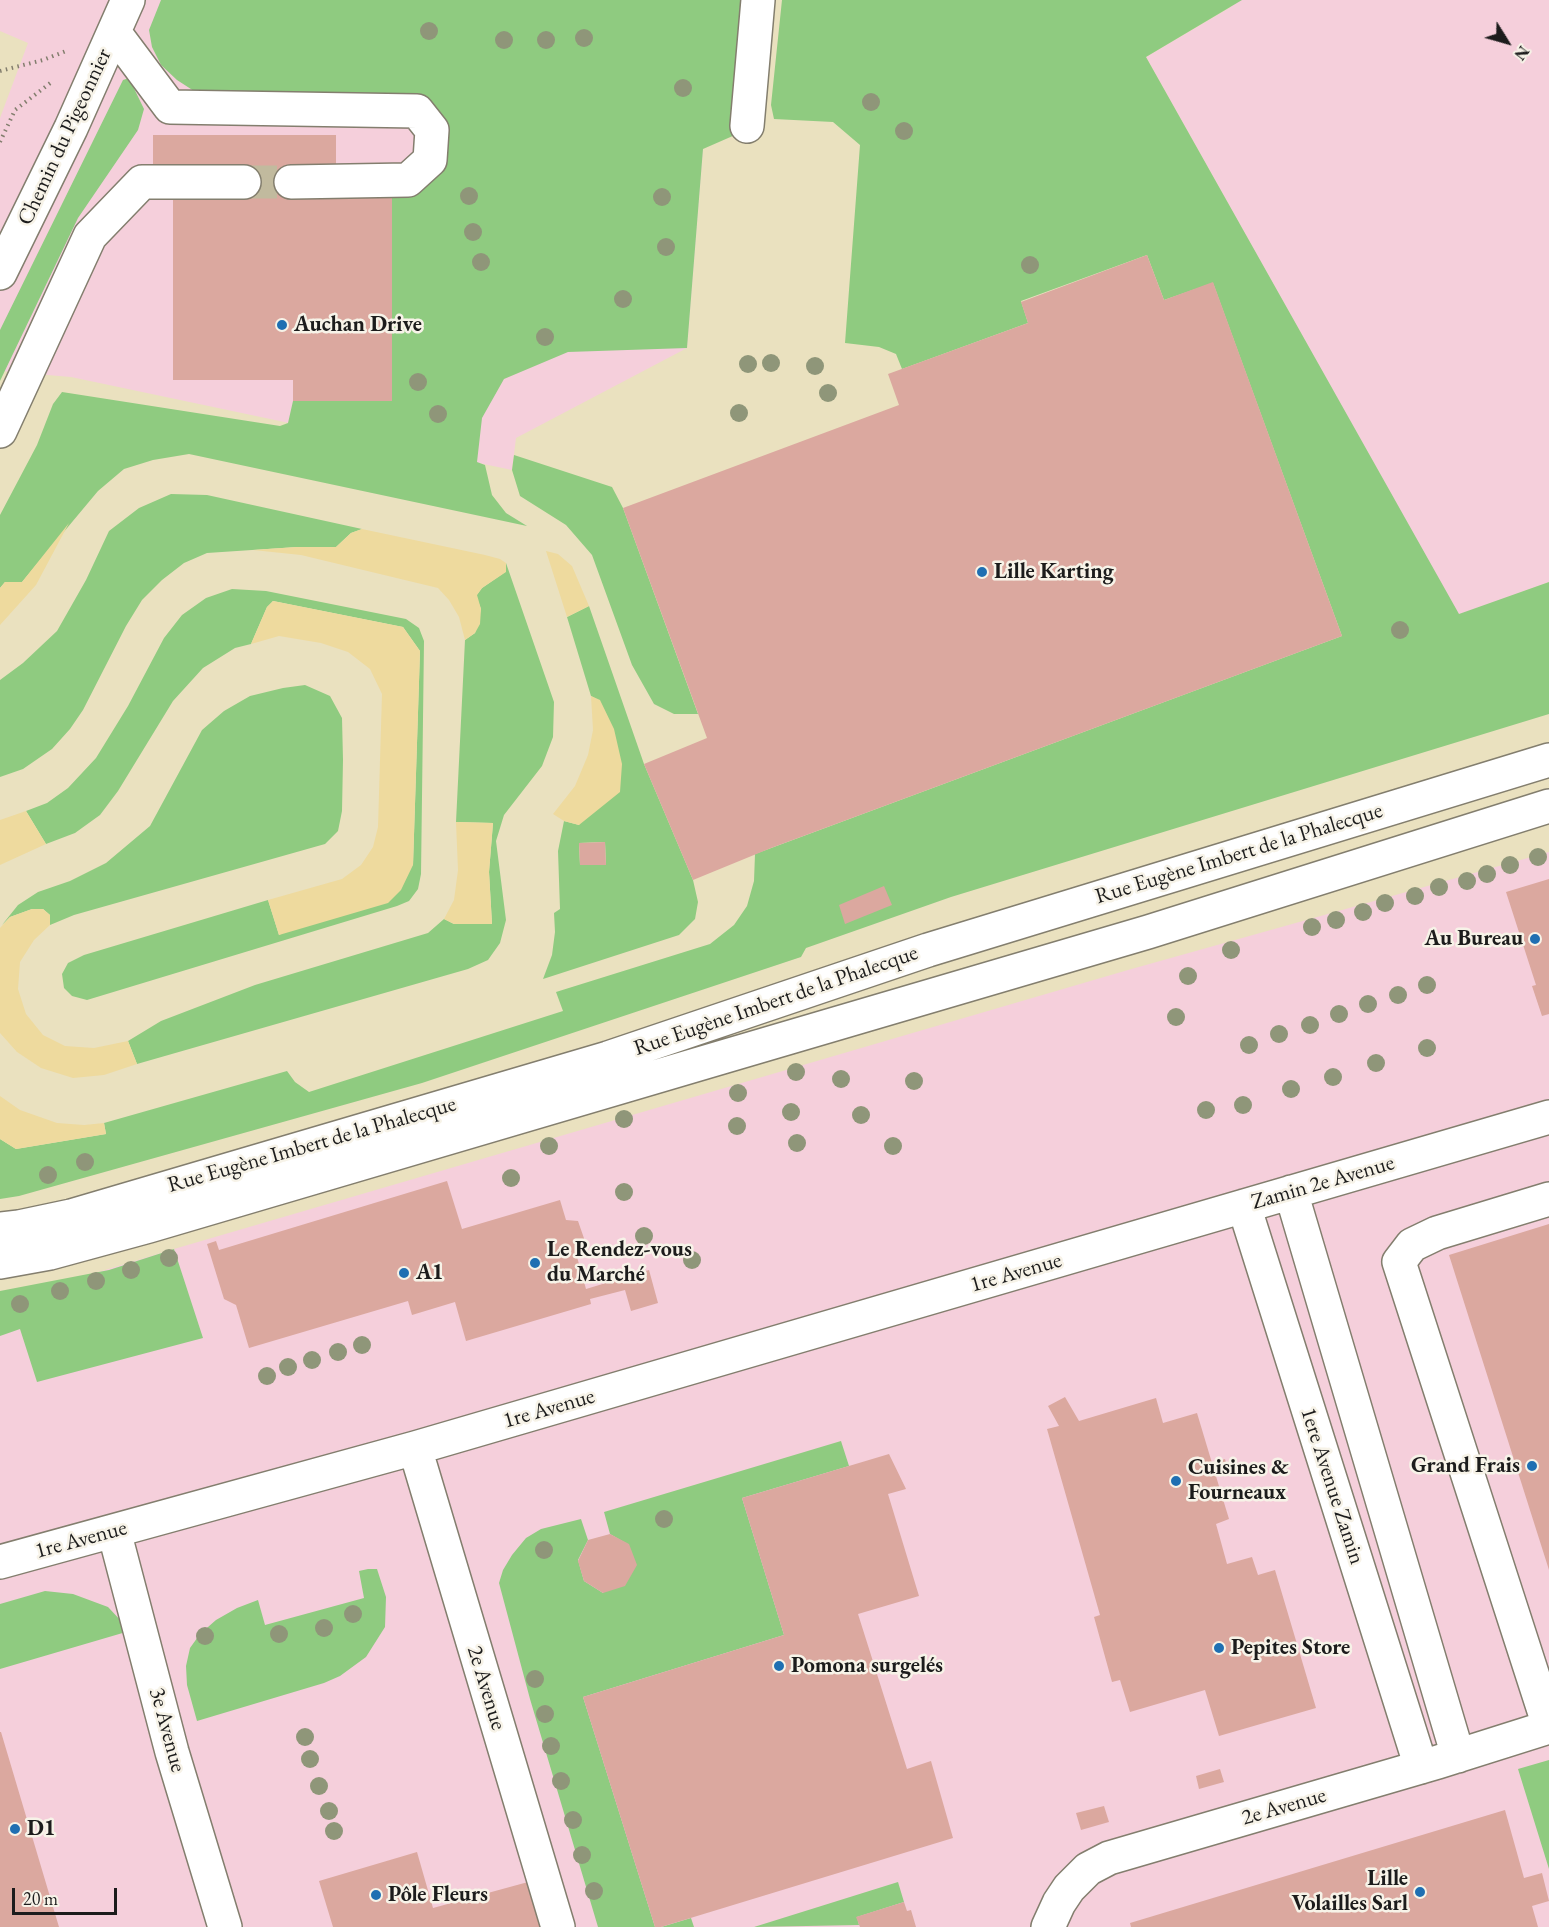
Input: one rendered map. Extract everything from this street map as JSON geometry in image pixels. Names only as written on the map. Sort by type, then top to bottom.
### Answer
[{"type":"street","points":[[747,126],[758,0]]},
{"type":"street","points":[[122,9],[170,107],[417,111],[432,130],[430,160],[408,180],[291,182]]},
{"type":"street","name":"Chemin du Pigeonnier","points":[[0,273],[71,128],[122,9]]},
{"type":"street","points":[[0,431],[90,236],[142,182],[244,182]]},
{"type":"street","name":"Rue Eugène Imbert de la Phalecque","points":[[0,1229],[71,1216],[608,1058],[939,946],[1549,760]]},
{"type":"street","name":"Rue Eugène Imbert de la Phalecque","points":[[0,1262],[50,1253],[138,1229],[738,1053],[1148,932],[1549,806]]},
{"type":"street","name":"Zamin 2e Avenue","points":[[1097,1249],[1549,1117]]},
{"type":"street","name":"1ere Avenue Zamin","points":[[1291,1192],[1458,1756]]},
{"type":"street","points":[[1549,1199],[1437,1233],[1412,1245],[1399,1262],[1549,1726]]},
{"type":"street","name":"1ere Avenue Zamin","points":[[1244,1206],[1421,1767]]},
{"type":"street","name":"1re Avenue","points":[[0,1562],[415,1448],[1097,1249]]},
{"type":"street","name":"2e Avenue","points":[[415,1448],[558,1927]]},
{"type":"street","name":"3e Avenue","points":[[114,1531],[172,1752],[225,1927]]},
{"type":"street","name":"2e Avenue","points":[[1048,1927],[1069,1888],[1088,1869],[1109,1858],[1458,1756],[1549,1726]]},
{"type":"path","points":[[0,71],[44,60],[122,9]]},
{"type":"shaded area","points":[[0,0],[709,0],[703,149],[687,348],[516,438],[512,470],[71,377],[0,371],[0,118],[28,43],[0,31]]},
{"type":"shaded area","points":[[1217,0],[1549,0],[1549,582],[1459,615],[1146,57],[1231,7]]},
{"type":"shaded area","points":[[1549,852],[1549,1927],[0,1927],[0,1302],[1128,970]]},
{"type":"green space","points":[[161,0],[747,0],[735,135],[703,149],[687,348],[568,352],[504,379],[482,418],[477,462],[485,465],[492,495],[506,513],[527,526],[189,454],[153,460],[124,469],[98,491],[22,582],[5,582],[0,588],[0,515],[37,445],[53,404],[62,392],[280,426],[288,423],[293,401],[392,401],[392,198],[410,191],[420,99],[404,93],[211,94],[194,91],[177,80],[161,65],[152,47],[149,30]]},
{"type":"green space","points":[[782,0],[1242,0],[1146,57],[1459,614],[1549,582],[1549,714],[951,897],[806,948],[801,957],[422,1083],[19,1196],[0,1199],[0,1139],[16,1149],[106,1134],[104,1123],[287,1071],[295,1082],[309,1092],[563,1011],[556,992],[710,944],[734,925],[747,906],[754,881],[755,854],[1342,636],[1213,283],[1164,300],[1147,255],[1021,301],[1028,323],[902,369],[896,354],[879,347],[845,343],[860,145],[833,122],[774,119],[771,105]]},
{"type":"green space","points":[[129,78],[144,109],[138,130],[78,218],[0,381],[0,330],[123,80]]},
{"type":"green space","points":[[514,455],[612,487],[623,508],[698,714],[674,714],[654,704],[632,665],[592,555],[566,525],[520,496],[512,470]]},
{"type":"green space","points":[[171,494],[207,495],[362,529],[351,533],[336,547],[297,547],[207,553],[184,563],[142,600],[126,626],[83,710],[70,729],[52,749],[23,769],[0,777],[0,680],[23,663],[57,631],[86,580],[109,531],[139,508]]},
{"type":"green space","points":[[506,563],[554,702],[553,737],[542,766],[504,815],[496,841],[506,920],[500,943],[488,960],[468,969],[137,1064],[128,1041],[161,1021],[255,985],[428,933],[444,919],[454,924],[492,924],[489,872],[493,823],[456,822],[465,640],[475,633],[481,609],[476,596],[482,588],[505,572]]},
{"type":"green space","points":[[232,589],[266,591],[406,619],[419,628],[424,641],[421,874],[418,889],[409,901],[397,906],[87,1000],[72,996],[64,988],[62,974],[68,963],[84,955],[268,900],[279,935],[413,865],[420,651],[403,627],[273,601],[267,607],[251,644],[235,648],[203,668],[173,701],[118,791],[100,815],[75,833],[46,844],[26,811],[47,803],[68,788],[96,758],[128,706],[164,638],[182,615],[206,598]]},
{"type":"green space","points":[[589,606],[644,764],[693,880],[698,902],[695,919],[679,935],[543,979],[552,955],[555,932],[554,913],[560,909],[558,851],[564,821],[579,825],[600,701],[591,696],[567,617]],"holes":[[[605,842],[606,865],[580,865],[579,843]]]},
{"type":"green space","points":[[305,685],[330,696],[342,718],[342,811],[338,831],[325,844],[74,915],[50,925],[50,915],[43,909],[32,909],[10,917],[2,925],[18,905],[38,892],[70,881],[106,863],[150,826],[202,730],[224,711],[250,696]]},
{"type":"green space","points":[[174,1249],[203,1338],[37,1382],[20,1329],[0,1336],[0,1291],[109,1270]]},
{"type":"green space","points":[[841,1441],[849,1466],[742,1498],[784,1635],[583,1697],[655,1927],[598,1927],[530,1699],[499,1583],[503,1570],[526,1538],[541,1529],[581,1519],[588,1540],[578,1560],[584,1581],[603,1593],[629,1545],[610,1534],[604,1512]]},
{"type":"green space","points":[[377,1569],[386,1597],[385,1627],[366,1657],[340,1676],[324,1683],[197,1721],[187,1685],[186,1666],[190,1648],[200,1634],[216,1620],[237,1608],[258,1600],[265,1625],[364,1598],[359,1571]]},
{"type":"green space","points":[[45,1591],[73,1594],[108,1607],[123,1623],[126,1632],[0,1669],[0,1604]]},
{"type":"green space","points":[[1549,1760],[1549,1869],[1518,1769]]},
{"type":"green space","points":[[898,1882],[904,1902],[857,1917],[859,1925],[754,1927]]},
{"type":"green space","points":[[691,1918],[694,1927],[661,1927]]},
{"type":"sand","points":[[69,523],[36,585],[0,625],[0,588],[5,582],[22,582]]},
{"type":"sand","points":[[362,529],[485,555],[506,563],[506,572],[482,588],[477,595],[481,609],[480,624],[475,633],[465,640],[459,617],[449,600],[438,588],[301,555],[253,550],[336,547],[351,533]]},
{"type":"sand","points":[[546,551],[558,554],[572,566],[589,606],[567,617]]},
{"type":"sand","points":[[273,601],[403,627],[420,651],[413,865],[401,890],[388,903],[279,935],[268,900],[342,879],[361,865],[373,847],[378,827],[382,694],[370,669],[348,652],[321,643],[279,636],[251,644],[267,607]]},
{"type":"sand","points":[[591,696],[600,700],[614,729],[622,764],[620,792],[579,825],[564,821],[553,814],[575,786],[588,755],[593,730]]},
{"type":"sand","points":[[26,811],[46,844],[0,865],[0,820]]},
{"type":"sand","points":[[456,822],[493,823],[489,872],[492,924],[454,924],[444,919],[454,900],[458,870]]},
{"type":"sand","points":[[32,909],[43,909],[50,915],[50,925],[34,940],[20,962],[18,989],[26,1014],[43,1035],[65,1046],[94,1048],[128,1041],[137,1064],[104,1075],[73,1078],[41,1068],[17,1052],[0,1033],[0,928],[10,917]]},
{"type":"sand","points":[[0,1096],[20,1110],[57,1123],[84,1125],[104,1123],[106,1134],[16,1149],[0,1139]]},
{"type":"building","name":"Auchan Drive","points":[[153,135],[336,135],[336,167],[291,198],[392,198],[392,401],[293,401],[293,380],[173,380],[173,198],[153,167]]},
{"type":"building","name":"Lille Karting","points":[[1147,255],[1164,300],[1213,282],[1342,636],[771,848],[693,880],[644,764],[707,738],[623,508],[899,405],[888,374],[1028,323],[1021,302]]},
{"type":"building","points":[[605,842],[606,865],[580,865],[579,843]]},
{"type":"building","name":"Au Bureau","points":[[1549,879],[1549,1014],[1542,1016],[1532,986],[1536,985],[1506,892]]},
{"type":"building","points":[[884,886],[892,905],[845,924],[839,905]]},
{"type":"building","name":"A1","points":[[447,1181],[462,1229],[560,1200],[566,1220],[578,1221],[587,1247],[577,1257],[586,1289],[649,1270],[658,1303],[631,1311],[625,1290],[590,1299],[591,1304],[466,1341],[455,1302],[412,1315],[408,1301],[249,1348],[236,1305],[224,1299],[207,1244],[216,1241],[219,1250]]},
{"type":"building","name":"Grand Frais","points":[[1549,1224],[1549,1570],[1449,1255]]},
{"type":"building","points":[[1065,1397],[1079,1421],[1156,1398],[1163,1423],[1197,1413],[1212,1463],[1225,1459],[1228,1470],[1215,1473],[1229,1519],[1216,1524],[1227,1564],[1252,1557],[1258,1575],[1275,1570],[1316,1708],[1219,1736],[1205,1690],[1130,1712],[1120,1680],[1112,1682],[1094,1617],[1100,1615],[1047,1429],[1059,1426],[1048,1406]]},
{"type":"building","name":"Pomona surgelés","points":[[889,1454],[906,1489],[888,1494],[919,1596],[858,1614],[907,1769],[931,1761],[953,1838],[655,1927],[583,1697],[784,1635],[742,1498]]},
{"type":"building","points":[[610,1534],[629,1544],[637,1565],[625,1586],[603,1593],[584,1581],[578,1561],[588,1540]]},
{"type":"building","name":"D1","points":[[1,1732],[59,1927],[0,1927]]},
{"type":"building","points":[[1220,1769],[1224,1782],[1199,1789],[1196,1776]]},
{"type":"building","points":[[1104,1806],[1109,1822],[1081,1830],[1076,1813]]},
{"type":"building","name":"Lille Volailles Sarl","points":[[1505,1810],[1524,1878],[1542,1873],[1549,1901],[1532,1906],[1538,1927],[1131,1927],[1130,1923]]},
{"type":"building","name":"Pôle Fleurs","points":[[417,1852],[433,1908],[528,1882],[541,1927],[333,1927],[319,1881]]},
{"type":"building","points":[[904,1902],[907,1911],[911,1910],[916,1927],[860,1927],[856,1917]]},
{"type":"tunnel","points":[[244,182],[291,182]]},
{"type":"place","name":"Auchan Drive","points":[[282,325]]},
{"type":"place","name":"Lille Karting","points":[[982,572]]},
{"type":"place","name":"Au Bureau","points":[[1535,939]]},
{"type":"place","name":"Le Rendez-vous du Marché","points":[[535,1263]]},
{"type":"place","name":"A1","points":[[404,1273]]},
{"type":"place","name":"Grand Frais","points":[[1532,1466]]},
{"type":"place","name":"Cuisines & Fourneaux","points":[[1176,1481]]},
{"type":"place","name":"Pepites Store","points":[[1219,1648]]},
{"type":"place","name":"Pomona surgelés","points":[[779,1666]]},
{"type":"place","name":"D1","points":[[15,1829]]},
{"type":"place","name":"Lille Volailles Sarl","points":[[1420,1892]]},
{"type":"place","name":"Pôle Fleurs","points":[[376,1895]]}]
